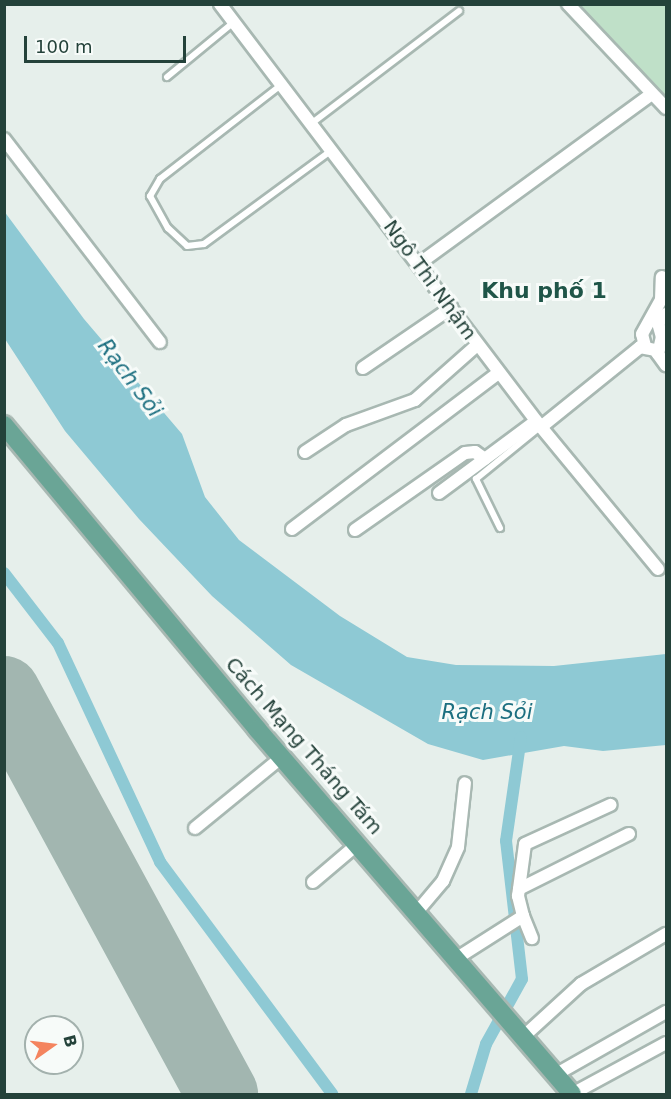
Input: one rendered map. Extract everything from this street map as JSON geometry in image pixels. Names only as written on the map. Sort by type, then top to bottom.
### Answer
[{"type":"main road","name":"Cách Mạng Tháng Tám","points":[[4,425],[282,757],[359,843],[454,960],[572,1095]]},
{"type":"street","name":"Ngô Thì Nhậm","points":[[220,4],[420,263],[476,346],[658,569]]},
{"type":"street","points":[[568,4],[666,108]]},
{"type":"street","points":[[420,263],[652,94]]},
{"type":"street","points":[[6,142],[160,342]]},
{"type":"street","points":[[662,277],[661,300],[642,334],[645,346],[664,360]]},
{"type":"street","points":[[363,368],[451,308]]},
{"type":"street","points":[[664,360],[658,323],[666,314]]},
{"type":"street","points":[[305,452],[346,425],[415,400],[476,346]]},
{"type":"street","points":[[439,494],[645,346]]},
{"type":"street","points":[[292,529],[498,373]]},
{"type":"street","points":[[355,530],[465,453],[475,452],[485,459]]},
{"type":"street","points":[[195,828],[282,757]]},
{"type":"street","points":[[416,913],[442,881],[458,847],[465,783]]},
{"type":"street","points":[[454,960],[515,919],[525,844],[610,805]]},
{"type":"street","points":[[519,889],[629,834]]},
{"type":"street","points":[[313,882],[359,843]]},
{"type":"street","points":[[515,919],[532,938]]},
{"type":"street","points":[[521,1035],[580,984],[666,934]]},
{"type":"street","points":[[555,1075],[666,1012]]},
{"type":"street","points":[[572,1095],[666,1043]]},
{"type":"lane","points":[[312,123],[459,11]]},
{"type":"lane","points":[[167,77],[234,22]]},
{"type":"lane","points":[[282,84],[160,179],[150,196],[168,228],[188,246],[204,244],[333,150]]},
{"type":"lane","points":[[500,528],[476,479],[538,424]]},
{"type":"green space","points":[[573,5],[666,5],[666,116]]},
{"type":"water","name":"Rạch Sỏi","points":[[4,211],[84,319],[182,434],[205,497],[239,540],[340,616],[407,657],[456,665],[554,666],[666,654],[666,745],[603,751],[564,746],[483,760],[428,744],[291,665],[212,596],[139,519],[65,431],[5,339]]},
{"type":"waterway","points":[[4,573],[58,643],[160,862],[332,1094]]},
{"type":"waterway","points":[[471,1094],[486,1044],[522,979],[506,841],[521,737]]},
{"type":"runway","points":[[4,692],[222,1094]]},
{"type":"district","name":"Khu phố 1","points":[[544,291]]}]
